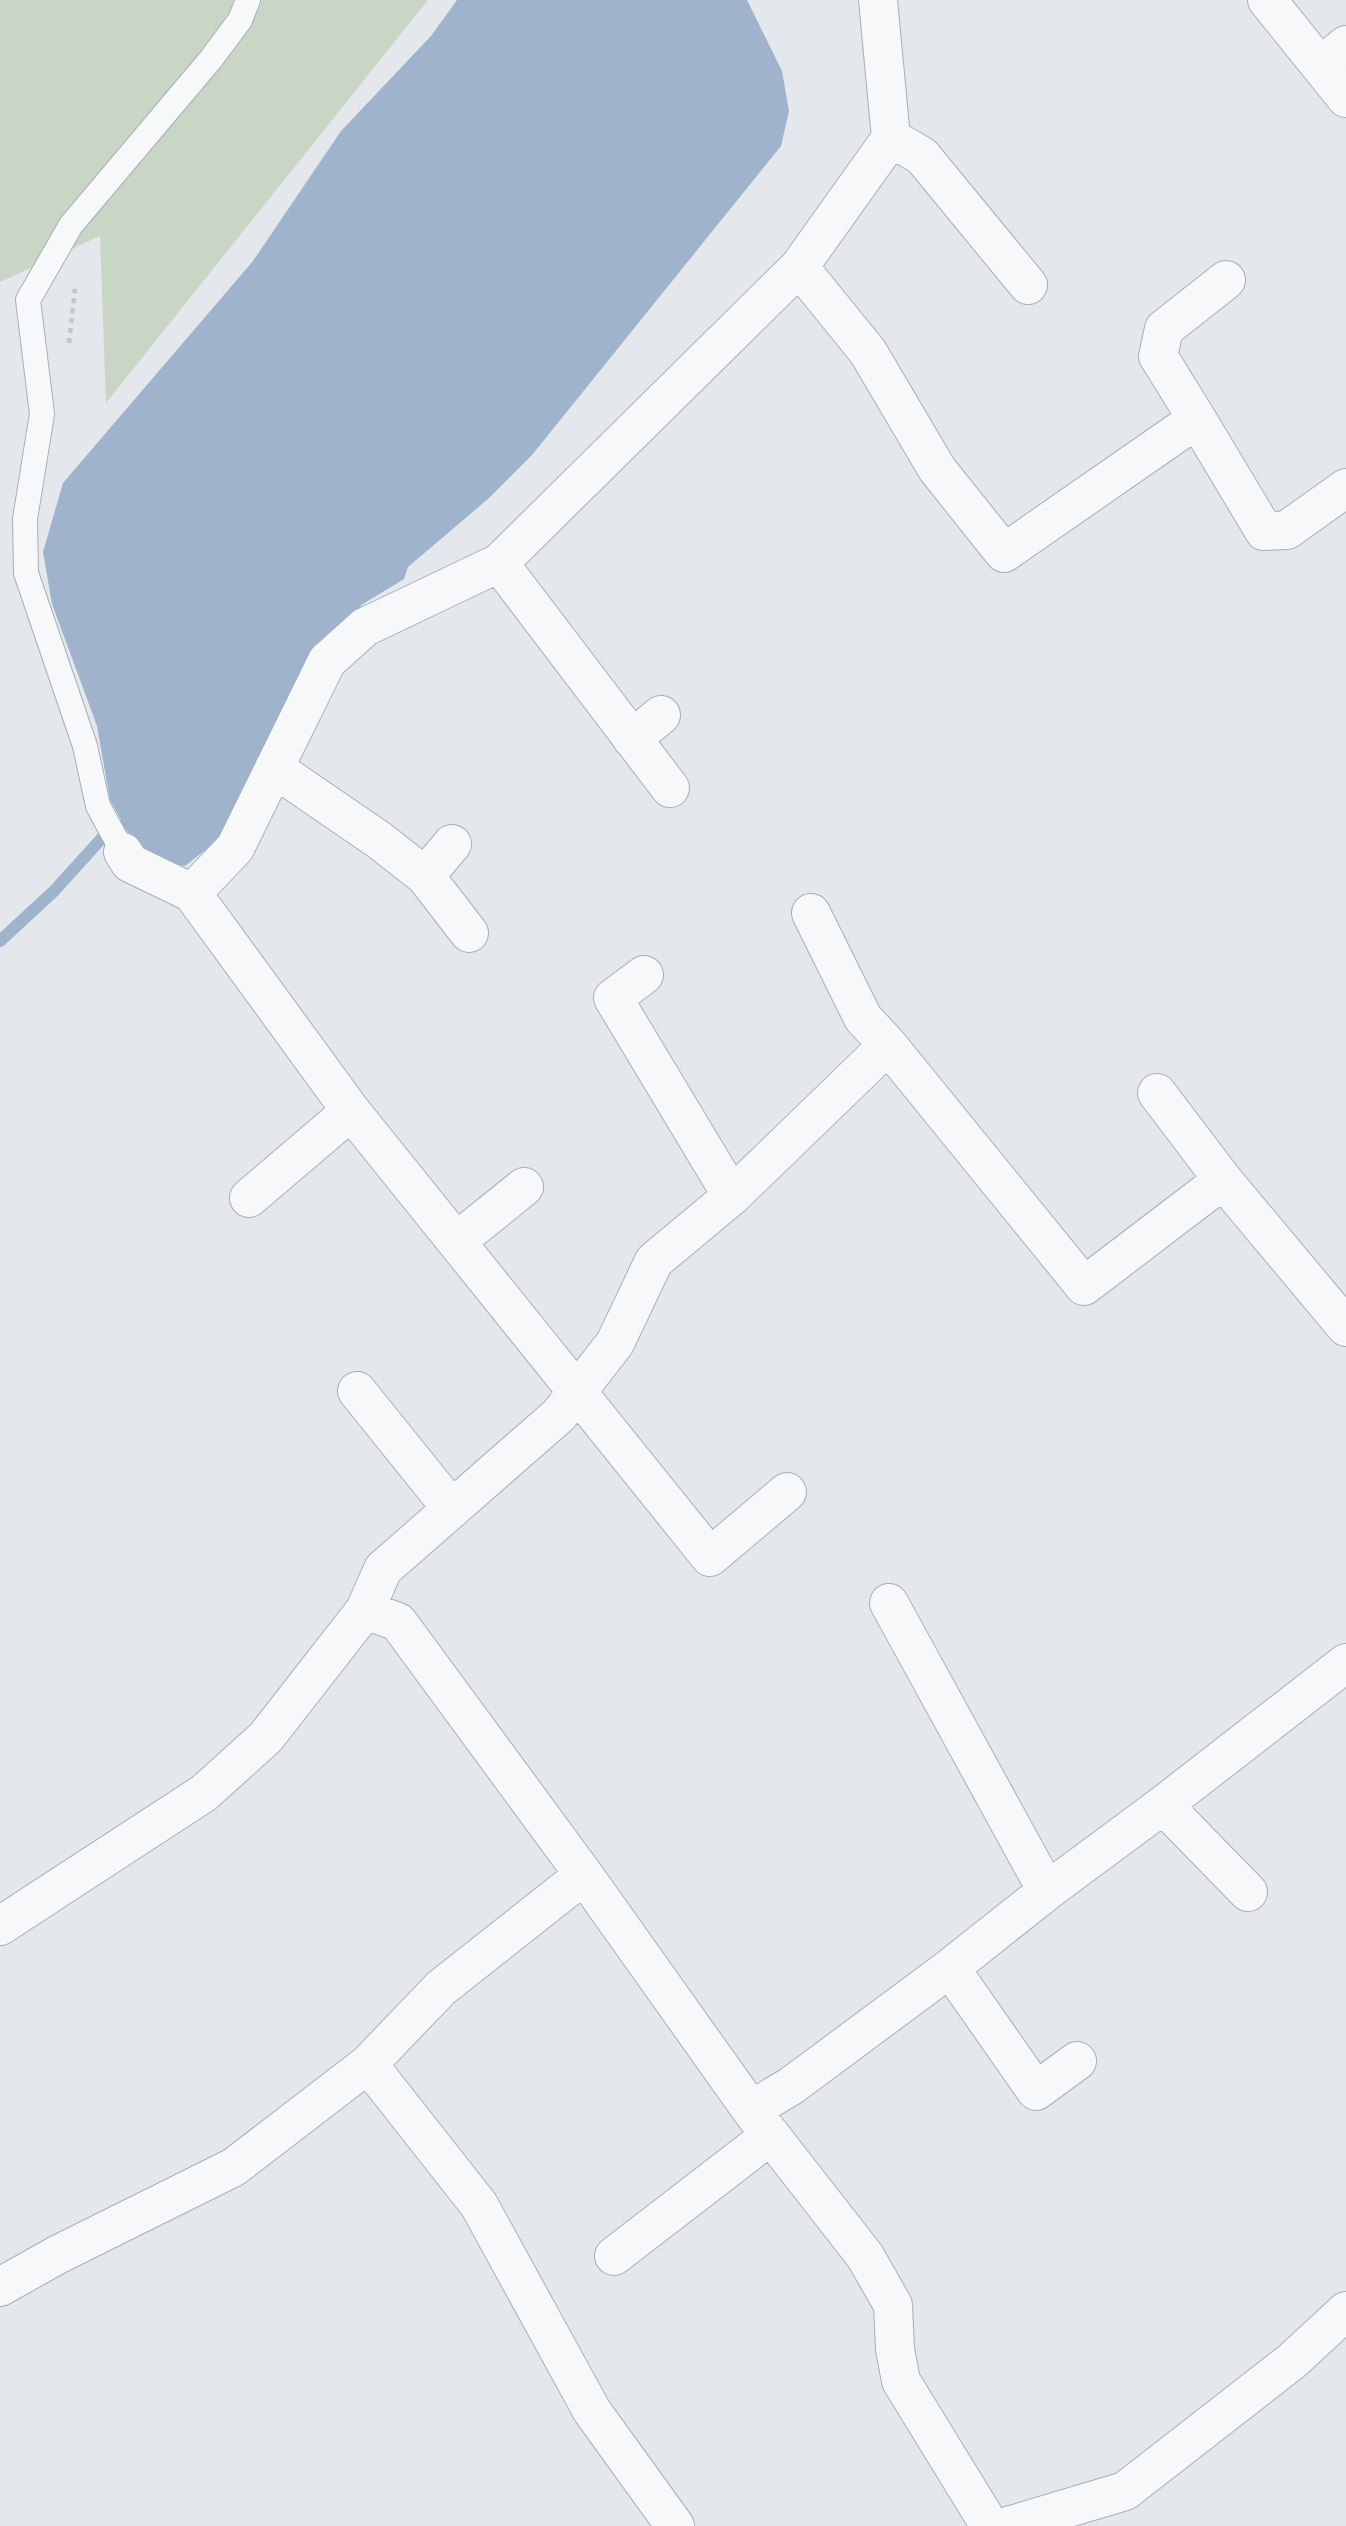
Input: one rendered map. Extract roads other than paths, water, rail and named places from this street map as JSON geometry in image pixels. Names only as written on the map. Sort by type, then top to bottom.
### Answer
[{"type":"street","points":[[191,894],[235,848],[327,661],[365,627],[499,563],[799,267],[891,138],[878,0]]},
{"type":"street","points":[[1267,0],[1333,56],[1346,98]]},
{"type":"street","points":[[891,138],[922,156],[1028,285]]},
{"type":"street","points":[[799,267],[868,352],[937,469],[1004,553],[1197,419]]},
{"type":"street","points":[[1226,280],[1164,329],[1158,356],[1264,531],[1287,530],[1346,488]]},
{"type":"street","points":[[499,563],[670,788]]},
{"type":"street","points":[[632,739],[661,715]]},
{"type":"street","points":[[274,768],[379,839],[425,876],[469,933]]},
{"type":"street","points":[[425,876],[452,844]]},
{"type":"street","points":[[123,852],[130,863],[191,894],[351,1111],[710,1557],[788,1492]]},
{"type":"street","points":[[811,913],[863,1018],[888,1045],[1084,1286],[1223,1180]]},
{"type":"street","points":[[643,975],[613,998],[732,1196]]},
{"type":"street","points":[[0,1926],[204,1793],[266,1737],[365,1610],[383,1569],[559,1415],[615,1343],[654,1261],[732,1196],[888,1045]]},
{"type":"street","points":[[1157,1093],[1223,1180],[1346,1327]]},
{"type":"street","points":[[249,1198],[351,1111]]},
{"type":"street","points":[[457,1241],[524,1186]]},
{"type":"street","points":[[357,1391],[452,1509]]},
{"type":"street","points":[[889,1603],[1047,1891]]},
{"type":"street","points":[[365,1610],[398,1622],[584,1875],[761,2123],[871,2266],[893,2305],[894,2349],[901,2381],[990,2526]]},
{"type":"street","points":[[614,2256],[761,2123],[792,2086],[1346,1663]]},
{"type":"street","points":[[1163,1805],[1248,1892]]},
{"type":"street","points":[[0,2287],[57,2255],[234,2167],[368,2064],[441,1988],[584,1875]]},
{"type":"street","points":[[950,1968],[1036,2091],[1077,2061]]},
{"type":"street","points":[[368,2064],[479,2205],[592,2411],[675,2526]]},
{"type":"street","points":[[1008,2526],[1125,2491],[1292,2361],[1346,2311]]},
{"type":"lane","points":[[123,852],[98,806],[85,746],[26,573],[25,519],[42,414],[28,300],[71,225],[211,59],[240,20],[248,0]]},
{"type":"water","points":[[457,0],[747,0],[782,71],[789,111],[781,146],[532,455],[489,498],[408,567],[404,579],[363,604],[324,641],[222,837],[185,866],[149,860],[136,847],[110,800],[97,726],[52,604],[43,552],[63,483],[253,261],[341,131],[431,36]]},
{"type":"waterway","points":[[0,941],[54,891],[102,838],[124,825]]}]
